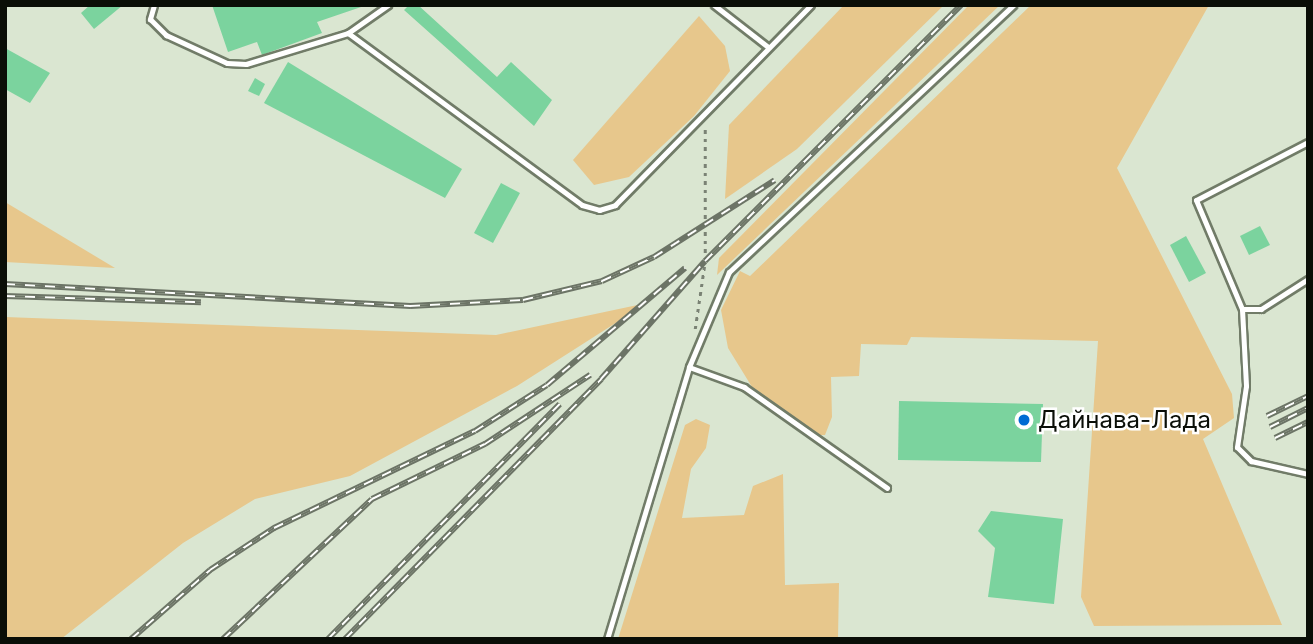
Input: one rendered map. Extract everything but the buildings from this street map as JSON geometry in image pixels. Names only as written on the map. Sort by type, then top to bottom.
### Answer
[{"type":"lane","points":[[154,5],[150,19],[166,36],[227,63],[246,64],[348,33],[388,5]]},
{"type":"lane","points":[[714,5],[768,47]]},
{"type":"lane","points":[[348,33],[582,205],[599,210],[615,205],[705,117],[768,47],[811,5]]},
{"type":"lane","points":[[607,639],[689,367],[729,272],[1013,5]]},
{"type":"lane","points":[[1308,142],[1196,200],[1242,309],[1246,386],[1237,447],[1251,461],[1308,474]]},
{"type":"lane","points":[[1242,309],[1261,309],[1308,279]]},
{"type":"lane","points":[[689,367],[744,387],[887,488]]},
{"type":"path","points":[[693,340],[705,261],[705,117]]},
{"type":"shaded area","points":[[844,5],[944,5],[797,149],[725,199],[729,125]]},
{"type":"shaded area","points":[[969,5],[1000,5],[717,275],[719,258]]},
{"type":"shaded area","points":[[1031,5],[1209,5],[1117,168],[1232,394],[1234,418],[1203,439],[1282,625],[1094,626],[1081,597],[1098,341],[911,337],[907,345],[861,344],[859,376],[831,377],[832,417],[825,435],[818,435],[752,387],[728,348],[721,310],[740,271],[750,276]]},
{"type":"shaded area","points":[[699,16],[725,46],[730,71],[694,116],[629,177],[594,185],[573,160]]},
{"type":"shaded area","points":[[5,202],[115,268],[5,262]]},
{"type":"shaded area","points":[[647,303],[517,386],[350,476],[255,499],[183,543],[61,639],[5,639],[5,317],[496,335]]},
{"type":"shaded area","points":[[696,419],[710,425],[706,448],[691,469],[682,518],[744,515],[753,486],[783,474],[785,585],[839,583],[838,639],[618,639],[685,425]]},
{"type":"railway","points":[[345,639],[601,379],[705,261],[961,5]]},
{"type":"railway","points":[[5,284],[410,306],[523,300],[602,281],[654,257],[775,180]]},
{"type":"railway","points":[[131,639],[210,570],[274,528],[475,431],[547,385],[685,268]]},
{"type":"railway","points":[[5,296],[201,302]]},
{"type":"railway","points":[[223,639],[372,499],[485,444],[590,375]]},
{"type":"railway","points":[[1267,416],[1308,396]]},
{"type":"railway","points":[[328,639],[560,404]]},
{"type":"railway","points":[[1270,427],[1308,408]]},
{"type":"railway","points":[[1275,438],[1308,422]]},
{"type":"place","name":"Дайнава-Лада","points":[[1024,420]]}]
